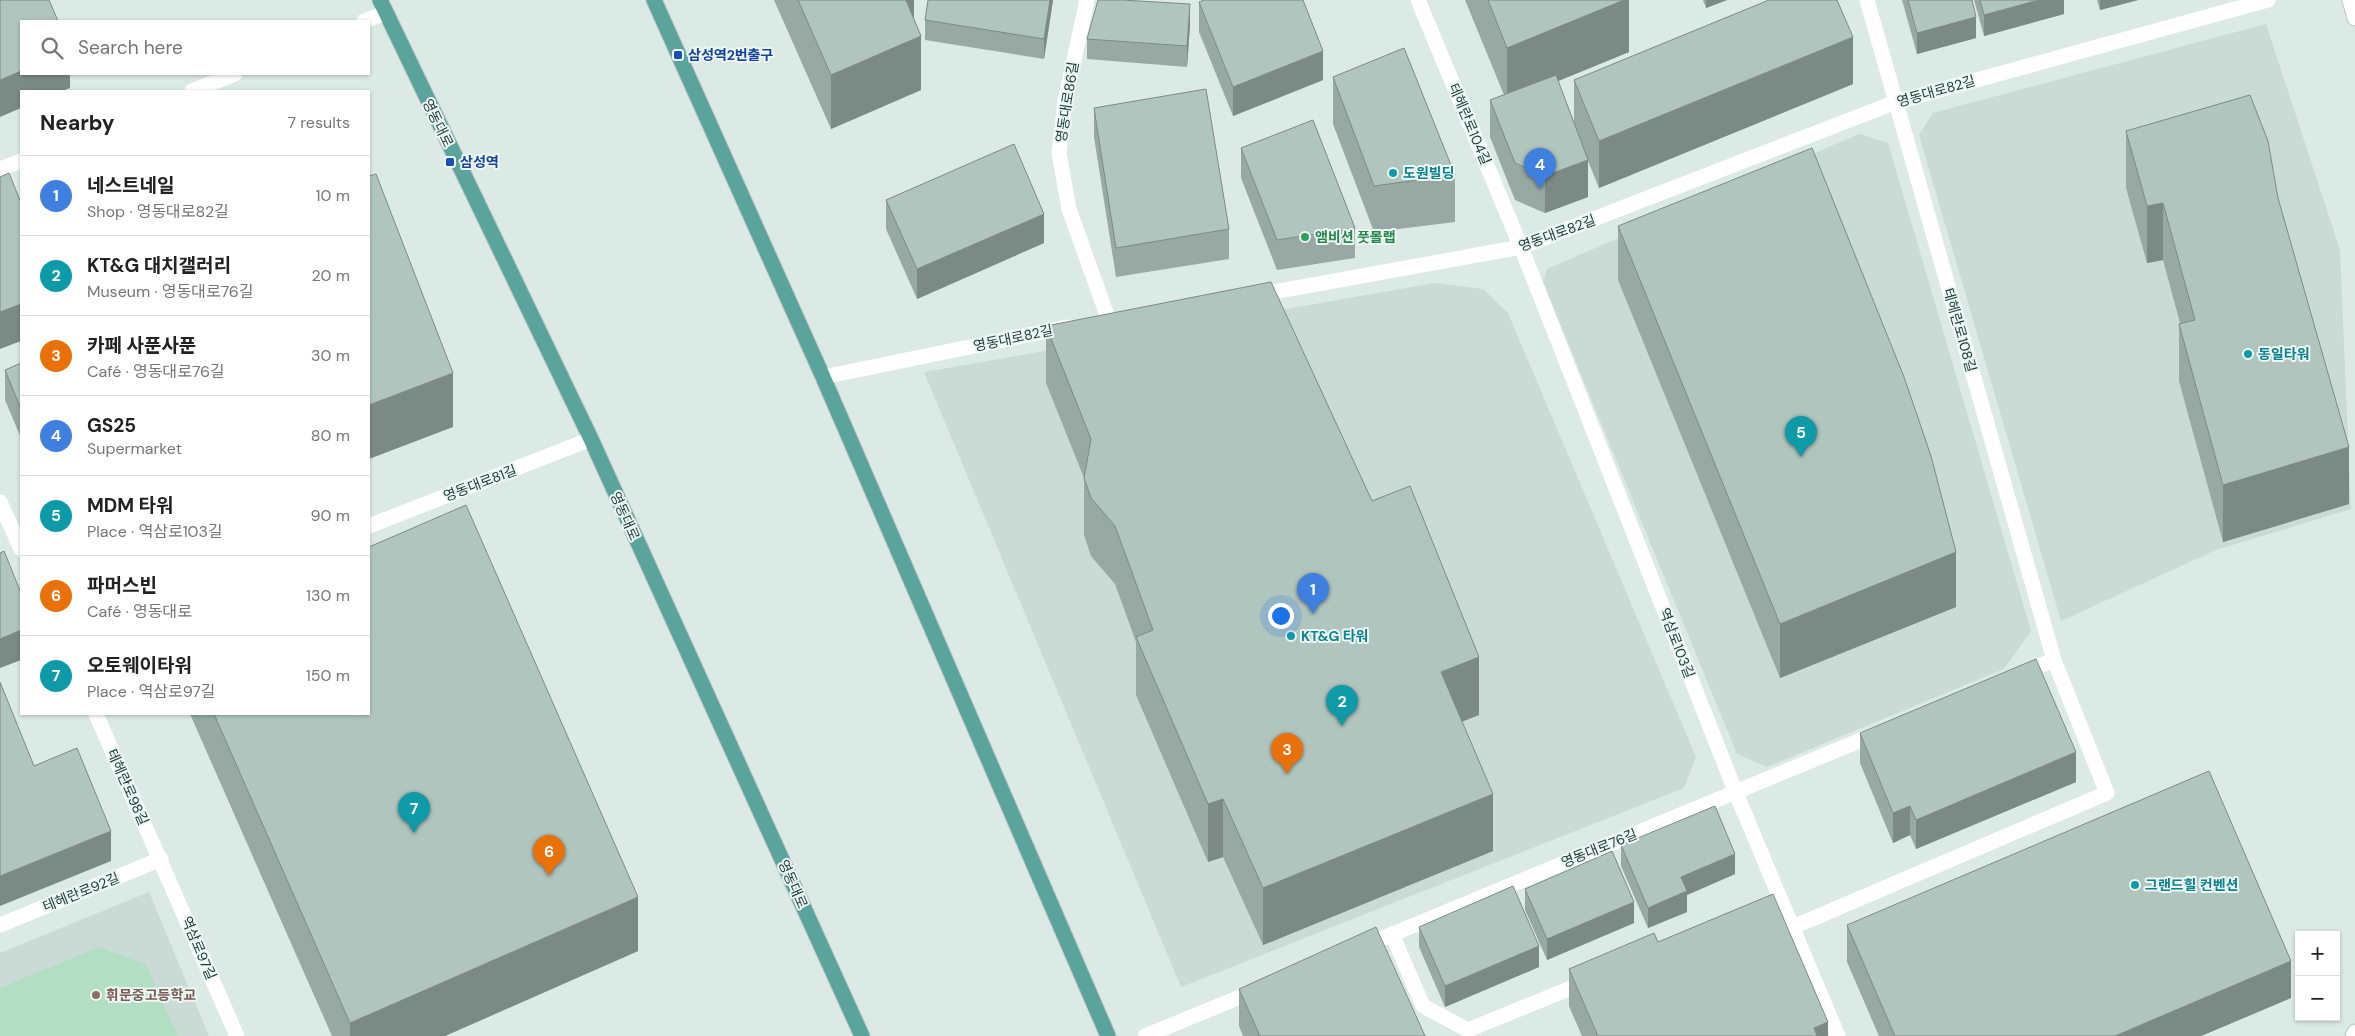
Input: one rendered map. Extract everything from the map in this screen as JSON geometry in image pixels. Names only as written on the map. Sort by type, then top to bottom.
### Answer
[{"type":"main road","points":[[654,0],[823,377],[1108,1036]]},
{"type":"main road","name":"영동대로","points":[[382,6],[591,440],[862,1036]]},
{"type":"street","name":"영동대로86길","points":[[1087,0],[1065,101],[1059,153],[1068,209],[1108,318]]},
{"type":"street","name":"테헤란로104길","points":[[1418,0],[1521,247]]},
{"type":"street","name":"테헤란로108길","points":[[1793,927],[2107,793],[2054,660],[1867,0]]},
{"type":"street","name":"영동대로82길","points":[[1242,297],[1521,247],[1896,102],[2268,0]]},
{"type":"street","points":[[2350,0],[2355,18]]},
{"type":"street","points":[[365,20],[382,6]]},
{"type":"street","points":[[195,90],[232,75]]},
{"type":"street","points":[[0,169],[20,161]]},
{"type":"street","name":"역삼로103길","points":[[1521,247],[1736,793],[1783,901],[1838,1036]]},
{"type":"street","name":"영동대로82길","points":[[823,377],[1127,315]]},
{"type":"street","name":"영동대로81길","points":[[370,526],[591,440]]},
{"type":"street","points":[[0,502],[20,547]]},
{"type":"street","points":[[2008,679],[2054,660]]},
{"type":"street","name":"테헤란로98길","points":[[96,715],[161,860]]},
{"type":"street","name":"영동대로76길","points":[[1346,953],[1890,728]]},
{"type":"street","name":"테헤란로92길","points":[[0,925],[161,860]]},
{"type":"street","name":"역삼로97길","points":[[161,860],[237,1036]]},
{"type":"street","points":[[1765,909],[1783,901]]},
{"type":"street","points":[[1392,934],[1423,1006],[1468,1030],[1603,975]]},
{"type":"street","points":[[1145,1036],[1273,983]]},
{"type":"street","points":[[2353,1036],[2355,1032]]},
{"type":"shaded area","points":[[2266,24],[2340,250],[2351,509],[2216,550],[2061,621],[1919,135],[1933,113]]},
{"type":"shaded area","points":[[1859,134],[1888,143],[2031,631],[2004,669],[1767,767],[1737,754],[1543,282],[1547,269]]},
{"type":"shaded area","points":[[1435,283],[1483,289],[1508,313],[1696,757],[1684,788],[1181,987],[924,372]]},
{"type":"shaded area","name":"휘문중고등학교","points":[[149,892],[209,1036],[0,1036],[0,953]]},
{"type":"green space","points":[[99,947],[145,964],[178,1036],[0,1036],[0,988]]},
{"type":"building","points":[[0,0],[49,0],[58,20],[20,20],[20,71],[0,80]]},
{"type":"building","points":[[798,0],[906,0],[921,36],[831,75]]},
{"type":"building","points":[[928,0],[1050,0],[1044,39],[925,20]]},
{"type":"building","points":[[1098,0],[1190,4],[1187,46],[1087,39]]},
{"type":"building","points":[[1204,0],[1303,0],[1323,51],[1233,87],[1199,2]]},
{"type":"building","points":[[1488,0],[1624,0],[1507,48]]},
{"type":"building","points":[[1769,0],[1837,0],[1853,37],[1599,141],[1574,80]]},
{"type":"building","points":[[1908,0],[1972,0],[1976,17],[1917,33]]},
{"type":"building","points":[[1980,0],[2039,0],[1984,15]]},
{"type":"building","points":[[1404,48],[1455,175],[1374,186],[1333,77]]},
{"type":"building","points":[[1556,75],[1588,160],[1545,176],[1515,163],[1490,100]]},
{"type":"building","points":[[1206,89],[1229,229],[1116,248],[1094,108]]},
{"type":"building","name":"동일타워","points":[[2250,95],[2268,141],[2278,198],[2349,447],[2223,485],[2179,324],[2195,320],[2163,203],[2147,206],[2126,131]]},
{"type":"building","points":[[1313,120],[1355,228],[1277,240],[1241,148]]},
{"type":"building","points":[[1014,144],[1044,214],[917,269],[886,200]]},
{"type":"building","points":[[1812,148],[1904,377],[1931,456],[1956,552],[1780,624],[1618,226]]},
{"type":"building","points":[[9,173],[20,200],[20,304],[0,312],[0,177]]},
{"type":"building","points":[[376,174],[453,373],[370,405],[370,176]]},
{"type":"building","name":"KT&G 타워","points":[[1271,282],[1372,501],[1410,486],[1479,657],[1441,672],[1493,794],[1263,888],[1223,799],[1208,804],[1136,637],[1153,630],[1115,526],[1091,498],[1084,478],[1091,439],[1046,326]]},
{"type":"building","points":[[20,363],[20,407],[5,370]]},
{"type":"building","points":[[466,505],[638,897],[350,1023],[214,715],[370,715],[370,547]]},
{"type":"building","points":[[4,551],[20,591],[20,630],[0,639],[0,553]]},
{"type":"building","points":[[2036,659],[2076,752],[1916,820],[1910,806],[1893,813],[1860,733]]},
{"type":"building","points":[[0,682],[34,766],[77,748],[111,831],[0,876]]},
{"type":"building","name":"그랜드힐 컨벤션","points":[[2209,771],[2291,961],[2115,1036],[1895,1036],[1847,925]]},
{"type":"building","points":[[1715,806],[1735,854],[1681,877],[1687,891],[1648,908],[1621,845]]},
{"type":"building","points":[[1612,851],[1634,902],[1547,939],[1525,889]]},
{"type":"building","points":[[1513,886],[1539,946],[1445,986],[1419,927]]},
{"type":"building","points":[[1773,894],[1828,1022],[1814,1028],[1817,1036],[1598,1036],[1569,969],[1654,933],[1658,942]]},
{"type":"building","points":[[1376,927],[1425,1036],[1260,1036],[1239,989]]},
{"type":"place","name":"삼성역2번출구","points":[[678,55]]},
{"type":"place","name":"삼성역","points":[[450,162]]},
{"type":"place","name":"도원빌딩","points":[[1393,173]]},
{"type":"place","name":"GS25","points":[[1540,189]]},
{"type":"place","name":"앰비션 풋볼랩","points":[[1305,237]]},
{"type":"place","name":"동일타워","points":[[2248,354]]},
{"type":"place","name":"MDM 타워","points":[[1801,457]]},
{"type":"place","name":"네스트네일","points":[[1313,614]]},
{"type":"place","name":"KT&G 타워","points":[[1291,636]]},
{"type":"place","name":"KT&G 대치갤러리","points":[[1342,726]]},
{"type":"place","name":"카페 사푼사푼","points":[[1287,774]]},
{"type":"place","name":"오토웨이타워","points":[[414,833]]},
{"type":"place","name":"파머스빈","points":[[549,876]]},
{"type":"place","name":"그랜드힐 컨벤션","points":[[2135,885]]},
{"type":"place","name":"휘문중고등학교","points":[[96,995]]}]
